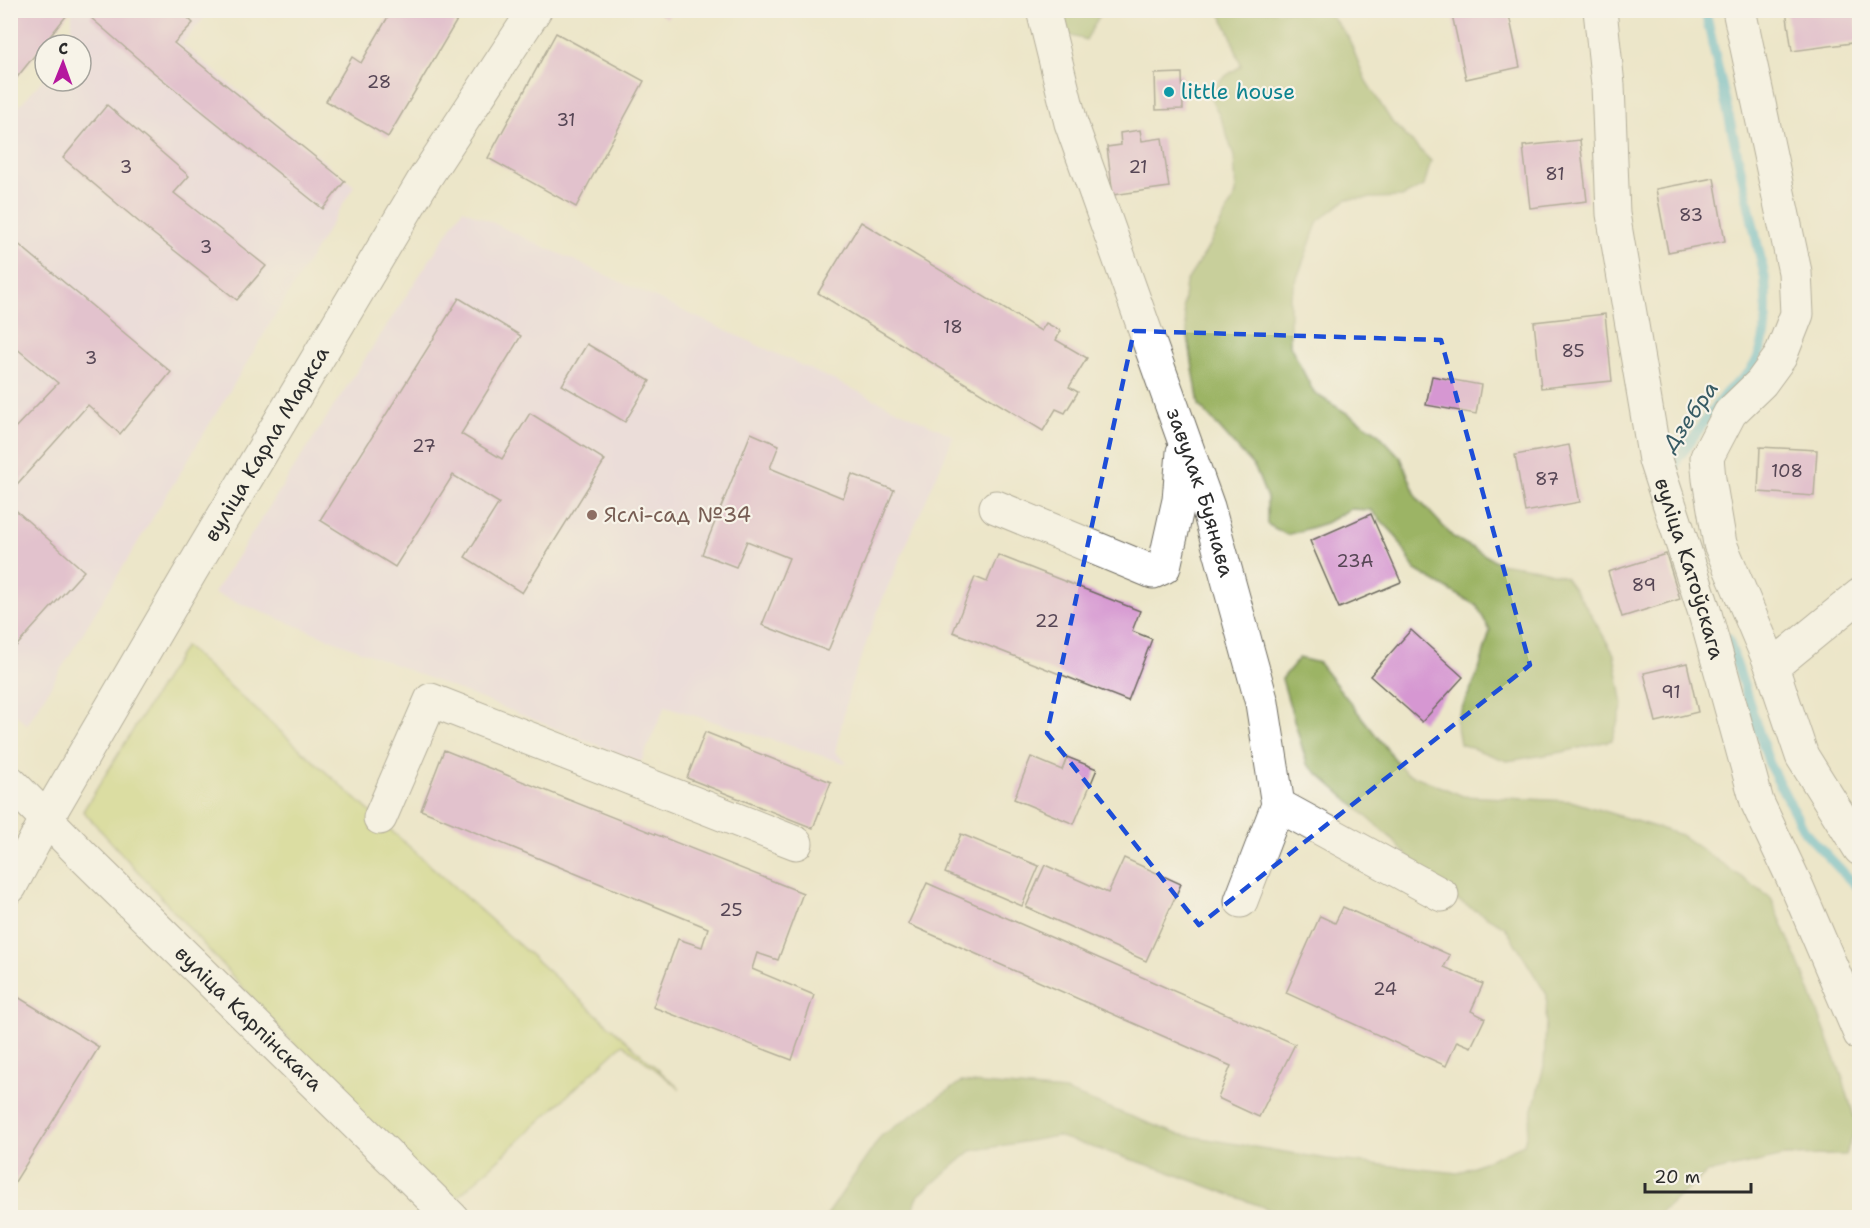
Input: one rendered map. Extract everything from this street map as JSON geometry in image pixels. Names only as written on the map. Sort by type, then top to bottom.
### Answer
[{"type":"street","name":"вуліца Карла Маркса","points":[[10,887],[47,818],[191,571],[425,178],[535,10]]},
{"type":"street","name":"завулак Буянава","points":[[1043,10],[1071,123],[1208,507],[1263,703],[1278,805]]},
{"type":"street","name":"вуліца Катоўскага","points":[[1600,10],[1608,85],[1613,214],[1655,460],[1704,610],[1757,802],[1797,887],[1860,1034]]},
{"type":"street","name":"вуліца Катоўскага","points":[[1739,10],[1795,272],[1797,314],[1780,357],[1761,382],[1730,413],[1707,457],[1709,479],[1720,544],[1772,667],[1802,756],[1860,849]]},
{"type":"street","points":[[996,507],[1152,572],[1164,567],[1179,500],[1184,440]]},
{"type":"street","points":[[1772,667],[1860,595]]},
{"type":"street","points":[[380,818],[431,700],[796,843]]},
{"type":"street","name":"вуліца Карпінскага","points":[[10,782],[452,1218]]},
{"type":"street","points":[[1240,901],[1278,805],[1442,895]]},
{"type":"highlighted area","points":[[1134,331],[1441,340],[1530,665],[1199,925],[1047,733]]},
{"type":"shaded area","points":[[72,11],[210,11],[182,44],[354,186],[27,725],[10,709],[10,116],[33,90],[33,93],[93,93],[93,33],[72,33]]},
{"type":"shaded area","name":"Яслі-сад №34","points":[[463,209],[954,436],[882,600],[850,687],[835,752],[848,764],[665,706],[641,762],[214,593]]},
{"type":"green space","points":[[1055,11],[1102,11],[1086,40],[1063,34]]},
{"type":"green space","points":[[1219,11],[1327,11],[1348,37],[1366,81],[1392,122],[1431,161],[1424,186],[1402,197],[1347,199],[1318,221],[1290,298],[1290,345],[1314,393],[1376,431],[1401,458],[1417,498],[1453,537],[1499,563],[1538,569],[1565,577],[1584,603],[1614,654],[1623,705],[1612,740],[1563,752],[1507,761],[1460,744],[1456,721],[1478,673],[1490,631],[1477,606],[1415,570],[1396,536],[1371,510],[1350,509],[1326,523],[1287,535],[1267,524],[1267,498],[1255,468],[1199,405],[1183,306],[1186,282],[1205,253],[1236,194],[1234,157],[1224,126],[1210,96],[1221,79],[1241,66],[1231,36]]},
{"type":"green space","points":[[185,646],[680,1089],[623,1044],[444,1210],[83,811]]},
{"type":"green space","points":[[1299,658],[1319,663],[1405,772],[1463,796],[1571,801],[1681,835],[1771,898],[1804,975],[1843,1079],[1857,1127],[1845,1155],[1784,1156],[1707,1173],[1655,1217],[1298,1217],[1282,1214],[1161,1169],[1057,1136],[971,1151],[919,1195],[909,1217],[825,1218],[881,1136],[961,1082],[1065,1091],[1177,1134],[1327,1159],[1458,1173],[1524,1144],[1544,1066],[1547,995],[1505,927],[1437,889],[1391,838],[1307,764],[1282,679]]},
{"type":"building","points":[[10,10],[71,10],[53,33],[33,33],[33,57],[10,86]]},
{"type":"building","points":[[95,10],[180,10],[193,23],[174,43],[345,181],[323,209],[152,71],[90,17]]},
{"type":"building","points":[[392,10],[463,10],[388,137],[326,101],[352,57],[361,63]]},
{"type":"building","points":[[654,10],[671,10],[667,18]]},
{"type":"building","points":[[1451,10],[1508,10],[1520,67],[1466,79]]},
{"type":"building","points":[[1786,10],[1855,10],[1859,42],[1792,51]]},
{"type":"building","points":[[556,33],[644,81],[576,207],[488,158]]},
{"type":"building","name":"little house","points":[[1182,73],[1183,109],[1156,110],[1155,74]]},
{"type":"building","points":[[107,105],[189,176],[174,193],[266,266],[237,300],[63,158]]},
{"type":"building","points":[[1140,130],[1142,141],[1162,138],[1169,187],[1113,195],[1107,147],[1121,145],[1120,133]]},
{"type":"building","points":[[1580,140],[1587,201],[1530,208],[1523,146]]},
{"type":"building","points":[[1714,178],[1725,241],[1668,252],[1656,189]]},
{"type":"building","points":[[861,222],[1041,331],[1046,323],[1061,331],[1056,340],[1087,358],[1069,387],[1078,392],[1065,413],[1056,409],[1043,431],[818,293]]},
{"type":"building","points":[[10,237],[171,372],[120,434],[88,405],[10,492],[10,433],[58,383],[10,343]]},
{"type":"building","points":[[459,298],[521,336],[461,434],[502,459],[530,413],[605,460],[522,593],[465,557],[499,503],[453,475],[395,567],[320,520]]},
{"type":"building","points":[[1605,314],[1612,381],[1541,388],[1534,322]]},
{"type":"building","points":[[587,344],[650,381],[625,422],[562,385]]},
{"type":"building","points":[[1432,376],[1481,385],[1476,414],[1426,405]]},
{"type":"building","points":[[751,433],[779,445],[770,468],[843,498],[852,474],[894,490],[828,651],[762,625],[789,558],[747,541],[736,567],[702,554]]},
{"type":"building","points":[[1569,445],[1580,502],[1525,512],[1515,455]]},
{"type":"building","points":[[1760,447],[1817,450],[1814,496],[1758,492]]},
{"type":"building","points":[[10,505],[84,571],[10,653]]},
{"type":"building","points":[[1371,514],[1401,582],[1339,608],[1310,541]]},
{"type":"building","points":[[1666,554],[1680,599],[1622,617],[1608,572]]},
{"type":"building","points":[[998,555],[1140,611],[1132,631],[1152,639],[1128,701],[953,632],[975,577],[987,582]]},
{"type":"building","points":[[1411,630],[1463,677],[1422,722],[1370,676]]},
{"type":"building","points":[[1687,663],[1698,712],[1656,722],[1644,673]]},
{"type":"building","points":[[705,732],[831,782],[813,828],[687,778]]},
{"type":"building","points":[[444,750],[803,893],[778,960],[757,953],[752,969],[814,995],[792,1060],[653,1007],[678,939],[702,947],[708,928],[421,810]]},
{"type":"building","points":[[1031,757],[1062,770],[1067,757],[1097,769],[1074,824],[1014,799]]},
{"type":"building","points":[[961,834],[1039,866],[1022,906],[945,873]]},
{"type":"building","points":[[1124,858],[1181,884],[1146,961],[1026,907],[1045,865],[1108,893]]},
{"type":"building","points":[[927,883],[1295,1044],[1259,1117],[1218,1098],[1231,1066],[908,924]]},
{"type":"building","points":[[1343,907],[1450,955],[1444,967],[1483,984],[1471,1011],[1485,1018],[1471,1047],[1457,1041],[1446,1066],[1286,993],[1320,916],[1335,923]]},
{"type":"building","points":[[13,994],[99,1047],[10,1190],[10,997]]},
{"type":"waterway","name":"Дзебра","points":[[1677,483],[1674,474],[1677,460],[1726,393],[1747,375],[1754,365],[1763,341],[1766,316],[1765,278],[1705,10]]},
{"type":"waterway","name":"Дзебра","points":[[1728,638],[1770,766],[1805,832],[1856,886]]},
{"type":"place","name":"little house","points":[[1169,92]]},
{"type":"place","name":"Яслі-сад №34","points":[[592,515]]}]
